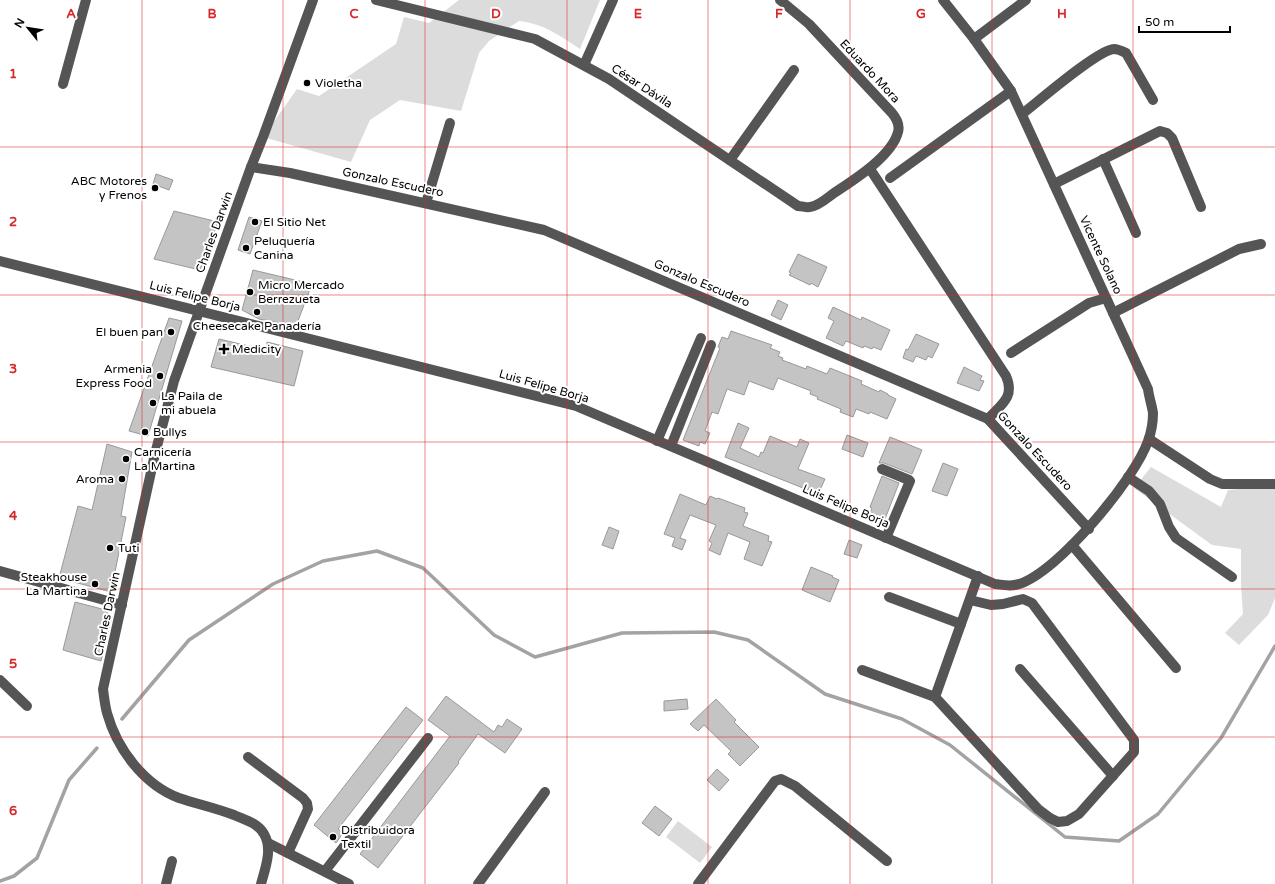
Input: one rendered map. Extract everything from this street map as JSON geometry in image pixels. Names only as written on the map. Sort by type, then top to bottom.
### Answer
[{"type":"street","points":[[63,84],[86,0]]},
{"type":"street","name":"Charles Darwin","points":[[313,0],[174,381],[155,454],[103,689],[106,713],[123,751],[133,765],[147,778],[178,797],[226,812],[254,824],[264,834],[268,843],[326,871],[349,884]]},
{"type":"street","name":"César Dávila","points":[[376,0],[535,38],[609,79],[798,206],[810,208],[870,168]]},
{"type":"street","points":[[584,65],[613,0]]},
{"type":"street","name":"Eduardo Mora","points":[[780,0],[809,24],[896,118],[899,124],[897,137],[889,149],[870,168]]},
{"type":"street","name":"Vicente Solano","points":[[943,0],[974,39],[1011,91],[1148,389],[1153,414],[1149,439],[1144,451],[1128,477],[1089,529]]},
{"type":"street","points":[[974,39],[1026,0]]},
{"type":"street","points":[[1022,114],[1084,65],[1100,54],[1113,49],[1126,53],[1153,100]]},
{"type":"street","points":[[730,160],[794,70]]},
{"type":"street","points":[[890,178],[1011,91]]},
{"type":"street","points":[[426,203],[450,123]]},
{"type":"street","points":[[1054,184],[1160,131],[1166,133],[1172,138],[1201,206]]},
{"type":"street","points":[[1103,159],[1136,233]]},
{"type":"street","name":"Gonzalo Escudero","points":[[251,167],[290,173],[544,230],[988,418],[1089,529]]},
{"type":"street","points":[[870,168],[1006,376],[1010,389],[1009,396],[988,418]]},
{"type":"street","points":[[1113,313],[1239,249],[1261,244]]},
{"type":"street","name":"Luis Felipe Borja","points":[[0,261],[576,406],[995,584],[1010,586],[1020,584],[1034,578],[1050,566],[1089,529]]},
{"type":"street","points":[[1011,353],[1089,303],[1106,298]]},
{"type":"street","points":[[657,441],[701,338]]},
{"type":"street","points":[[671,446],[711,345]]},
{"type":"street","points":[[1149,439],[1210,479],[1222,484],[1275,484]]},
{"type":"street","points":[[882,469],[909,480],[910,482],[886,538]]},
{"type":"street","points":[[1128,477],[1149,491],[1160,504],[1169,527],[1176,538],[1232,577]]},
{"type":"street","points":[[1072,545],[1176,668]]},
{"type":"street","points":[[0,571],[122,605]]},
{"type":"street","points":[[935,697],[978,576]]},
{"type":"street","points":[[889,597],[961,624]]},
{"type":"street","points":[[862,670],[935,697],[1038,809],[1050,818],[1058,822],[1067,821],[1079,814],[1134,752],[1134,740],[1032,603],[1023,599],[1003,604],[991,605],[970,600]]},
{"type":"street","points":[[1020,669],[1113,776]]},
{"type":"street","points":[[2,686],[26,706]]},
{"type":"street","points":[[326,871],[428,738]]},
{"type":"street","points":[[248,757],[308,803],[308,809],[288,853]]},
{"type":"street","points":[[698,884],[775,781],[781,779],[796,786],[887,861]]},
{"type":"street","points":[[478,884],[545,792]]},
{"type":"street","points":[[261,884],[266,864],[268,843]]},
{"type":"street","points":[[166,884],[172,861]]},
{"type":"shaded area","points":[[459,0],[600,0],[580,49],[543,27],[536,24],[519,21],[489,41],[479,53],[461,111],[400,100],[370,120],[351,162],[263,137],[297,89],[319,96],[396,44],[404,17],[429,23]]},
{"type":"shaded area","points":[[1151,467],[1221,507],[1228,490],[1275,486],[1275,598],[1268,615],[1239,645],[1225,633],[1243,614],[1241,549],[1212,545],[1134,488]]},
{"type":"shaded area","points":[[678,821],[712,847],[700,863],[666,837]]},
{"type":"building","name":"ABC Motores y Frenos","points":[[156,174],[173,180],[169,190],[153,184]]},
{"type":"building","points":[[174,211],[218,222],[200,270],[154,259]]},
{"type":"building","points":[[249,217],[262,221],[250,254],[238,250]]},
{"type":"building","points":[[798,254],[827,267],[818,287],[811,283],[810,285],[789,275]]},
{"type":"building","points":[[253,270],[312,284],[296,326],[259,319],[242,310]]},
{"type":"building","points":[[778,300],[788,305],[781,320],[771,315]]},
{"type":"building","points":[[833,307],[861,320],[862,317],[890,330],[881,350],[864,346],[863,348],[846,341],[843,346],[826,338],[834,321],[828,318]]},
{"type":"building","points":[[169,318],[182,321],[148,436],[129,431]]},
{"type":"building","points":[[731,331],[772,345],[770,348],[780,352],[778,356],[783,358],[782,360],[806,369],[807,366],[827,374],[830,368],[862,381],[861,384],[879,392],[880,390],[888,394],[896,399],[887,419],[870,412],[869,414],[856,409],[853,417],[840,412],[841,409],[817,399],[818,397],[810,394],[811,391],[778,378],[773,390],[749,381],[744,395],[727,389],[718,414],[712,412],[705,431],[710,433],[705,444],[700,442],[699,446],[683,440],[720,348],[718,347],[722,337],[728,339]]},
{"type":"building","points":[[916,334],[939,344],[932,358],[928,356],[926,360],[916,356],[913,362],[903,358],[906,349],[908,350]]},
{"type":"building","points":[[219,339],[266,350],[267,342],[303,351],[294,386],[211,367]]},
{"type":"building","points":[[964,367],[982,376],[980,380],[984,381],[979,391],[957,383]]},
{"type":"building","points":[[738,423],[749,428],[740,448],[759,457],[761,452],[763,453],[770,436],[797,447],[800,439],[809,443],[798,469],[825,479],[819,492],[809,488],[808,490],[725,457]]},
{"type":"building","points":[[847,435],[868,443],[863,457],[842,449]]},
{"type":"building","points":[[890,437],[922,450],[912,474],[884,463],[879,463]]},
{"type":"building","points":[[107,444],[132,452],[121,516],[126,517],[111,592],[59,578],[78,506],[92,510]]},
{"type":"building","points":[[943,463],[958,469],[947,496],[932,491]]},
{"type":"building","points":[[882,476],[899,483],[885,519],[870,513],[872,508],[870,507]]},
{"type":"building","points":[[680,494],[706,505],[710,496],[745,508],[744,512],[748,513],[743,526],[769,536],[768,541],[772,542],[762,566],[744,559],[750,542],[728,533],[720,555],[709,550],[712,543],[709,541],[716,525],[690,515],[680,538],[686,540],[682,550],[672,546],[675,538],[664,534]]},
{"type":"building","points":[[609,527],[619,531],[613,549],[602,545]]},
{"type":"building","points":[[849,540],[862,545],[857,558],[844,554]]},
{"type":"building","points":[[811,567],[839,580],[830,602],[802,590]]},
{"type":"building","points":[[75,602],[102,609],[112,616],[101,661],[63,650]]},
{"type":"building","points":[[446,696],[494,732],[498,725],[502,727],[507,719],[522,729],[505,753],[478,734],[458,762],[459,763],[378,868],[360,854],[450,736],[428,720]]},
{"type":"building","points":[[687,699],[688,709],[664,711],[664,701]]},
{"type":"building","points":[[716,699],[736,720],[734,722],[759,747],[740,766],[728,754],[731,751],[704,725],[698,731],[690,724]]},
{"type":"building","points":[[406,707],[423,720],[338,829],[343,833],[336,843],[314,825]]},
{"type":"building","points":[[717,769],[729,780],[719,791],[707,780]]},
{"type":"building","points":[[655,806],[672,819],[659,836],[642,823]]},
{"type":"waterway","points":[[122,719],[189,640],[273,584],[323,561],[377,551],[423,568],[494,635],[535,657],[622,633],[714,632],[748,640],[825,694],[902,719],[950,745],[1065,837],[1119,841],[1158,814],[1221,738],[1275,646]]},
{"type":"waterway","points":[[0,881],[14,876],[37,858],[69,780],[97,748]]},
{"type":"place","name":"Violetha","points":[[307,83]]},
{"type":"place","name":"ABC Motores y Frenos","points":[[155,188]]},
{"type":"place","name":"El Sitio Net","points":[[255,222]]},
{"type":"place","name":"Peluquería Canina","points":[[246,248]]},
{"type":"place","name":"Micro Mercado Berrezueta","points":[[250,292]]},
{"type":"place","name":"Cheesecake Panadería","points":[[257,312]]},
{"type":"place","name":"El buen pan","points":[[171,332]]},
{"type":"place","name":"Medicity","points":[[224,349]]},
{"type":"place","name":"Armenia Express Food","points":[[160,376]]},
{"type":"place","name":"La Paila de mi abuela","points":[[153,403]]},
{"type":"place","name":"Bullys","points":[[145,432]]},
{"type":"place","name":"Carnicería La Martina","points":[[126,459]]},
{"type":"place","name":"Aroma","points":[[122,479]]},
{"type":"place","name":"Tuti","points":[[110,548]]},
{"type":"place","name":"Steakhouse La Martina","points":[[95,584]]},
{"type":"place","name":"Distribuidora Textil","points":[[333,837]]}]
